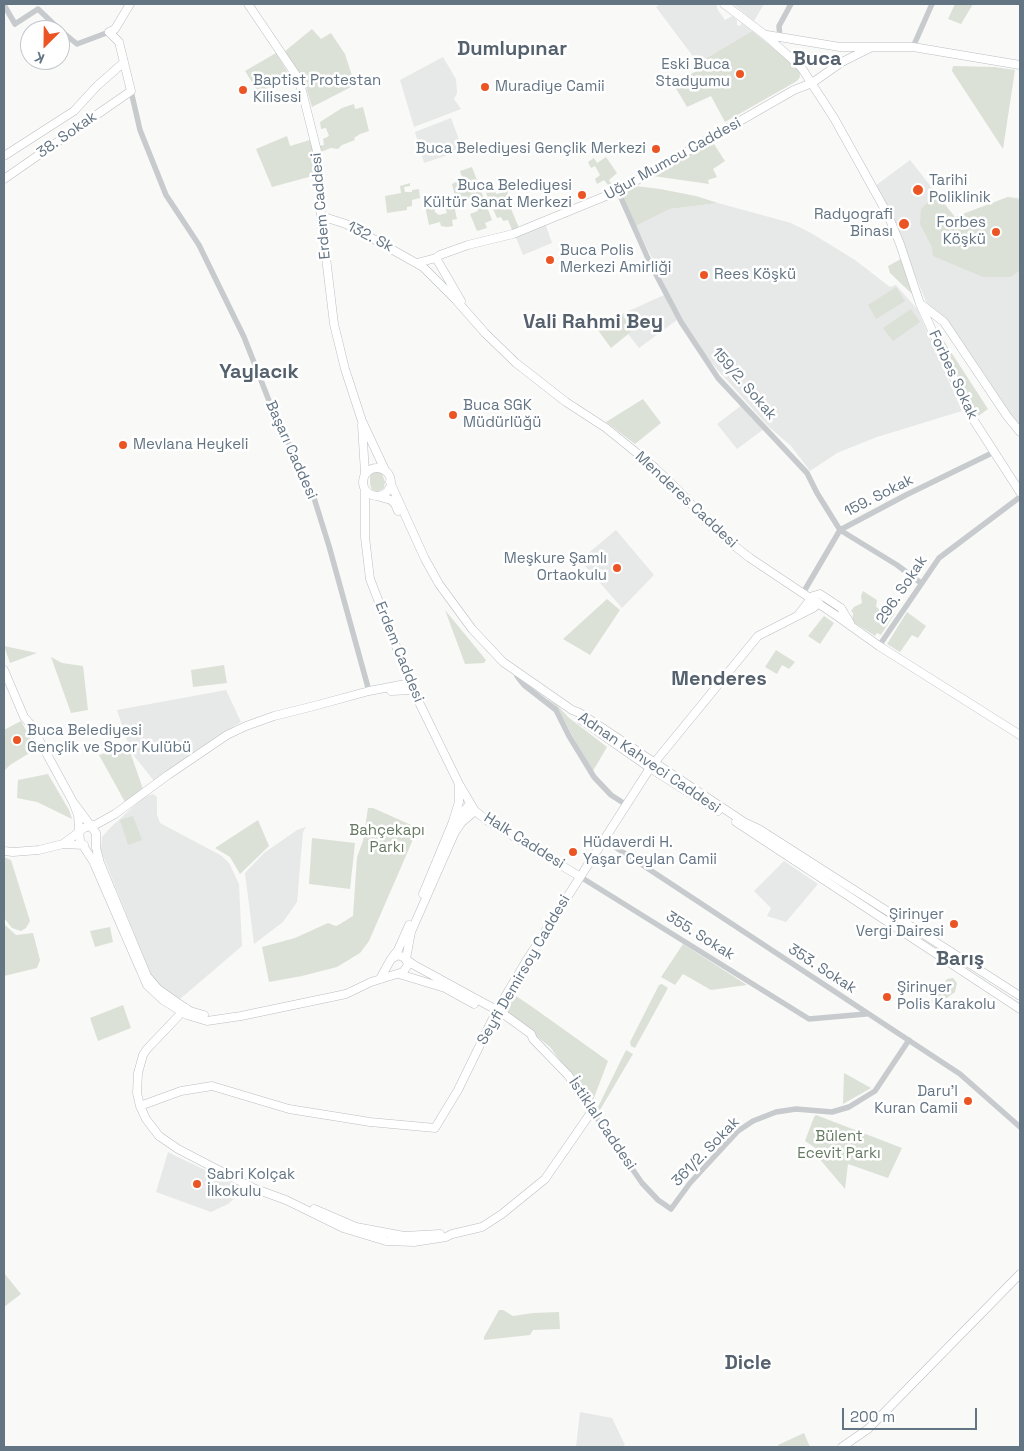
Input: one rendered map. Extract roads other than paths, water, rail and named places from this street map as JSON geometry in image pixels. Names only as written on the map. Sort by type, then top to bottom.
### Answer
[{"type":"main road","points":[[130,4],[115,29],[109,32],[119,42],[131,91]]},
{"type":"main road","name":"Erdem Caddesi","points":[[248,4],[296,74],[302,90],[317,151],[321,216],[334,324],[345,369],[362,421],[385,470]]},
{"type":"main road","name":"Forbes Sokak","points":[[724,4],[765,35],[801,66],[823,100],[888,215],[920,304],[970,416],[1020,492]]},
{"type":"main road","name":"Uğur Mumcu Caddesi","points":[[765,35],[840,48],[913,47],[1020,65]]},
{"type":"main road","points":[[788,54],[788,45],[796,41]]},
{"type":"main road","name":"Uğur Mumcu Caddesi","points":[[422,264],[436,258],[440,254],[513,234],[618,191],[794,90],[812,83],[842,62],[872,47]]},
{"type":"main road","points":[[840,48],[844,54],[842,62]]},
{"type":"main road","points":[[4,156],[74,111],[97,86],[123,63]]},
{"type":"main road","points":[[794,90],[803,77],[801,66]]},
{"type":"main road","points":[[823,100],[820,86],[825,74]]},
{"type":"main road","name":"38. Sokak","points":[[4,179],[131,91]]},
{"type":"main road","name":"132. Sk","points":[[321,216],[354,228],[422,264],[434,278]]},
{"type":"main road","name":"Menderes Caddesi","points":[[436,258],[467,312]]},
{"type":"main road","points":[[434,278],[440,277],[443,271]]},
{"type":"main road","name":"Menderes Caddesi","points":[[434,278],[516,363],[566,402],[606,428],[654,467],[727,540],[750,558],[815,601]]},
{"type":"main road","points":[[920,304],[944,322],[1020,432]]},
{"type":"main road","name":"Erdem Caddesi","points":[[362,421],[365,473]]},
{"type":"main road","points":[[374,467],[385,470],[425,559],[450,600],[472,629],[503,662],[541,689],[536,689],[499,665],[468,632],[446,603],[421,561],[395,504],[386,497],[378,497],[365,490],[365,473],[370,468],[374,467]]},
{"type":"main road","name":"Forbes Sokak","points":[[1006,469],[1020,486]]},
{"type":"main road","points":[[366,512],[378,497],[388,491],[390,482]]},
{"type":"main road","name":"Erdem Caddesi","points":[[365,490],[364,537],[370,579],[412,686],[459,784],[473,807]]},
{"type":"main road","name":"Menderes Caddesi","points":[[815,601],[813,596],[820,594],[841,608],[851,625],[879,646]]},
{"type":"main road","name":"Seyfi Demirsoy Caddesi","points":[[140,1106],[181,1091],[212,1086],[289,1109],[370,1122],[435,1128],[458,1090],[496,1012],[525,963],[652,765],[758,636],[798,616],[815,601]]},
{"type":"main road","points":[[879,646],[1020,735]]},
{"type":"main road","points":[[4,670],[24,717],[31,725],[73,802],[94,829],[97,838]]},
{"type":"main road","points":[[412,686],[369,691],[274,716],[246,726],[227,735],[168,775],[115,814],[101,828],[96,848],[100,863],[147,976],[158,989],[191,1017],[208,1020],[242,1016],[346,994],[405,970],[408,965],[406,959],[411,932],[455,832],[473,807]]},
{"type":"main road","name":"Adnan Kahveci Caddesi","points":[[541,689],[572,710],[580,713],[652,765],[741,825],[1020,1009]]},
{"type":"main road","name":"Adnan Kahveci Caddesi","points":[[652,765],[744,822],[759,829],[1020,996]]},
{"type":"main road","points":[[380,979],[398,950],[452,824],[459,802],[459,784]]},
{"type":"main road","points":[[73,802],[78,815],[79,837],[82,845],[92,861],[142,977],[155,994],[181,1008]]},
{"type":"main road","points":[[452,824],[473,807]]},
{"type":"main road","name":"Halk Caddesi","points":[[473,807],[488,821],[580,876]]},
{"type":"main road","points":[[64,844],[84,828],[115,814]]},
{"type":"main road","points":[[4,851],[38,850],[64,844],[90,846],[97,838]]},
{"type":"main road","points":[[391,959],[398,955],[406,959]]},
{"type":"main road","points":[[391,959],[390,968],[397,973]]},
{"type":"main road","name":"İstiklal Caddesi","points":[[406,959],[496,1012],[526,1036],[533,1039],[568,1075],[592,1111]]},
{"type":"main road","name":"İstiklal Caddesi","points":[[397,973],[445,988],[496,1012]]},
{"type":"main road","points":[[181,1008],[147,1049],[141,1062],[137,1086],[140,1106],[150,1125],[159,1136],[171,1144],[253,1188],[356,1227],[383,1233],[414,1236],[445,1232],[452,1234],[482,1227],[502,1214],[545,1180],[592,1111]]},
{"type":"main road","points":[[842,1447],[868,1429],[1020,1274]]},
{"type":"street","points":[[765,35],[779,26],[791,4]]},
{"type":"street","points":[[913,47],[932,4]]},
{"type":"street","points":[[4,5],[15,24],[20,21]]},
{"type":"street","points":[[21,20],[38,9],[50,20]]},
{"type":"street","points":[[779,26],[780,38]]},
{"type":"street","points":[[70,38],[77,44],[109,32]]},
{"type":"street","name":"Başarı Caddesi","points":[[131,91],[140,130],[166,195],[199,245],[244,337],[275,416],[310,490],[329,546],[369,691]]},
{"type":"street","name":"159/2. Sokak","points":[[618,191],[654,270],[698,351],[718,378],[807,473],[840,530]]},
{"type":"street","name":"159. Sokak","points":[[803,593],[840,530],[994,452]]},
{"type":"street","name":"296. Sokak","points":[[879,646],[939,558],[1020,497]]},
{"type":"street","points":[[840,530],[897,564],[921,583]]},
{"type":"street","points":[[517,676],[524,685],[556,710],[569,736],[594,777],[611,795],[626,804]]},
{"type":"street","name":"353. Sokak","points":[[603,839],[968,1080],[1020,1127]]},
{"type":"street","name":"355. Sokak","points":[[580,876],[809,1019],[867,1014]]},
{"type":"street","name":"361/2. Sokak","points":[[671,1209],[690,1183],[738,1131],[753,1121],[776,1112],[796,1109],[832,1112],[855,1104],[875,1091],[909,1040]]},
{"type":"street","name":"İstiklal Caddesi","points":[[592,1111],[642,1183],[658,1200],[671,1209]]},
{"type":"place","name":"Eski Buca Stadyumu","points":[[740,74]]},
{"type":"place","name":"Muradiye Camii","points":[[485,87]]},
{"type":"place","name":"Baptist Protestan Kilisesi","points":[[243,90]]},
{"type":"place","name":"Buca Belediyesi Gençlik Merkezi","points":[[656,149]]},
{"type":"place","name":"Tarihi Poliklinik","points":[[918,190]]},
{"type":"place","name":"Buca Belediyesi Kültür Sanat Merkezi","points":[[582,195]]},
{"type":"place","name":"Radyografi Binası","points":[[904,224]]},
{"type":"place","name":"Forbes Köşkü","points":[[996,232]]},
{"type":"place","name":"Buca Polis Merkezi Amirliği","points":[[550,260]]},
{"type":"place","name":"Rees Köşkü","points":[[704,275]]},
{"type":"place","name":"Buca SGK Müdürlüğü","points":[[453,415]]},
{"type":"place","name":"Mevlana Heykeli","points":[[123,445]]},
{"type":"place","name":"Meşkure Şamlı Ortaokulu","points":[[617,568]]},
{"type":"place","name":"Buca Belediyesi Gençlik ve Spor Kulübü","points":[[17,740]]},
{"type":"place","name":"Hüdaverdi H. Yaşar Ceylan Camii","points":[[573,852]]},
{"type":"place","name":"Şirinyer Vergi Dairesi","points":[[954,924]]},
{"type":"place","name":"Şirinyer Polis Karakolu","points":[[887,997]]},
{"type":"place","name":"Daru'l Kuran Camii","points":[[968,1101]]},
{"type":"place","name":"Sabri Kolçak İlkokulu","points":[[197,1184]]},
{"type":"district","name":"Dumlupınar","points":[[512,50]]},
{"type":"district","name":"Buca","points":[[817,60]]},
{"type":"district","name":"Vali Rahmi Bey","points":[[593,323]]},
{"type":"district","name":"Yaylacık","points":[[259,373]]},
{"type":"district","name":"Menderes","points":[[719,680]]},
{"type":"district","name":"Barış","points":[[960,960]]},
{"type":"district","name":"Dicle","points":[[748,1364]]},
{"type":"park label","name":"Bahçekapı Parkı","points":[[387,840]]},
{"type":"park label","name":"Bülent Ecevit Parkı","points":[[839,1146]]}]
